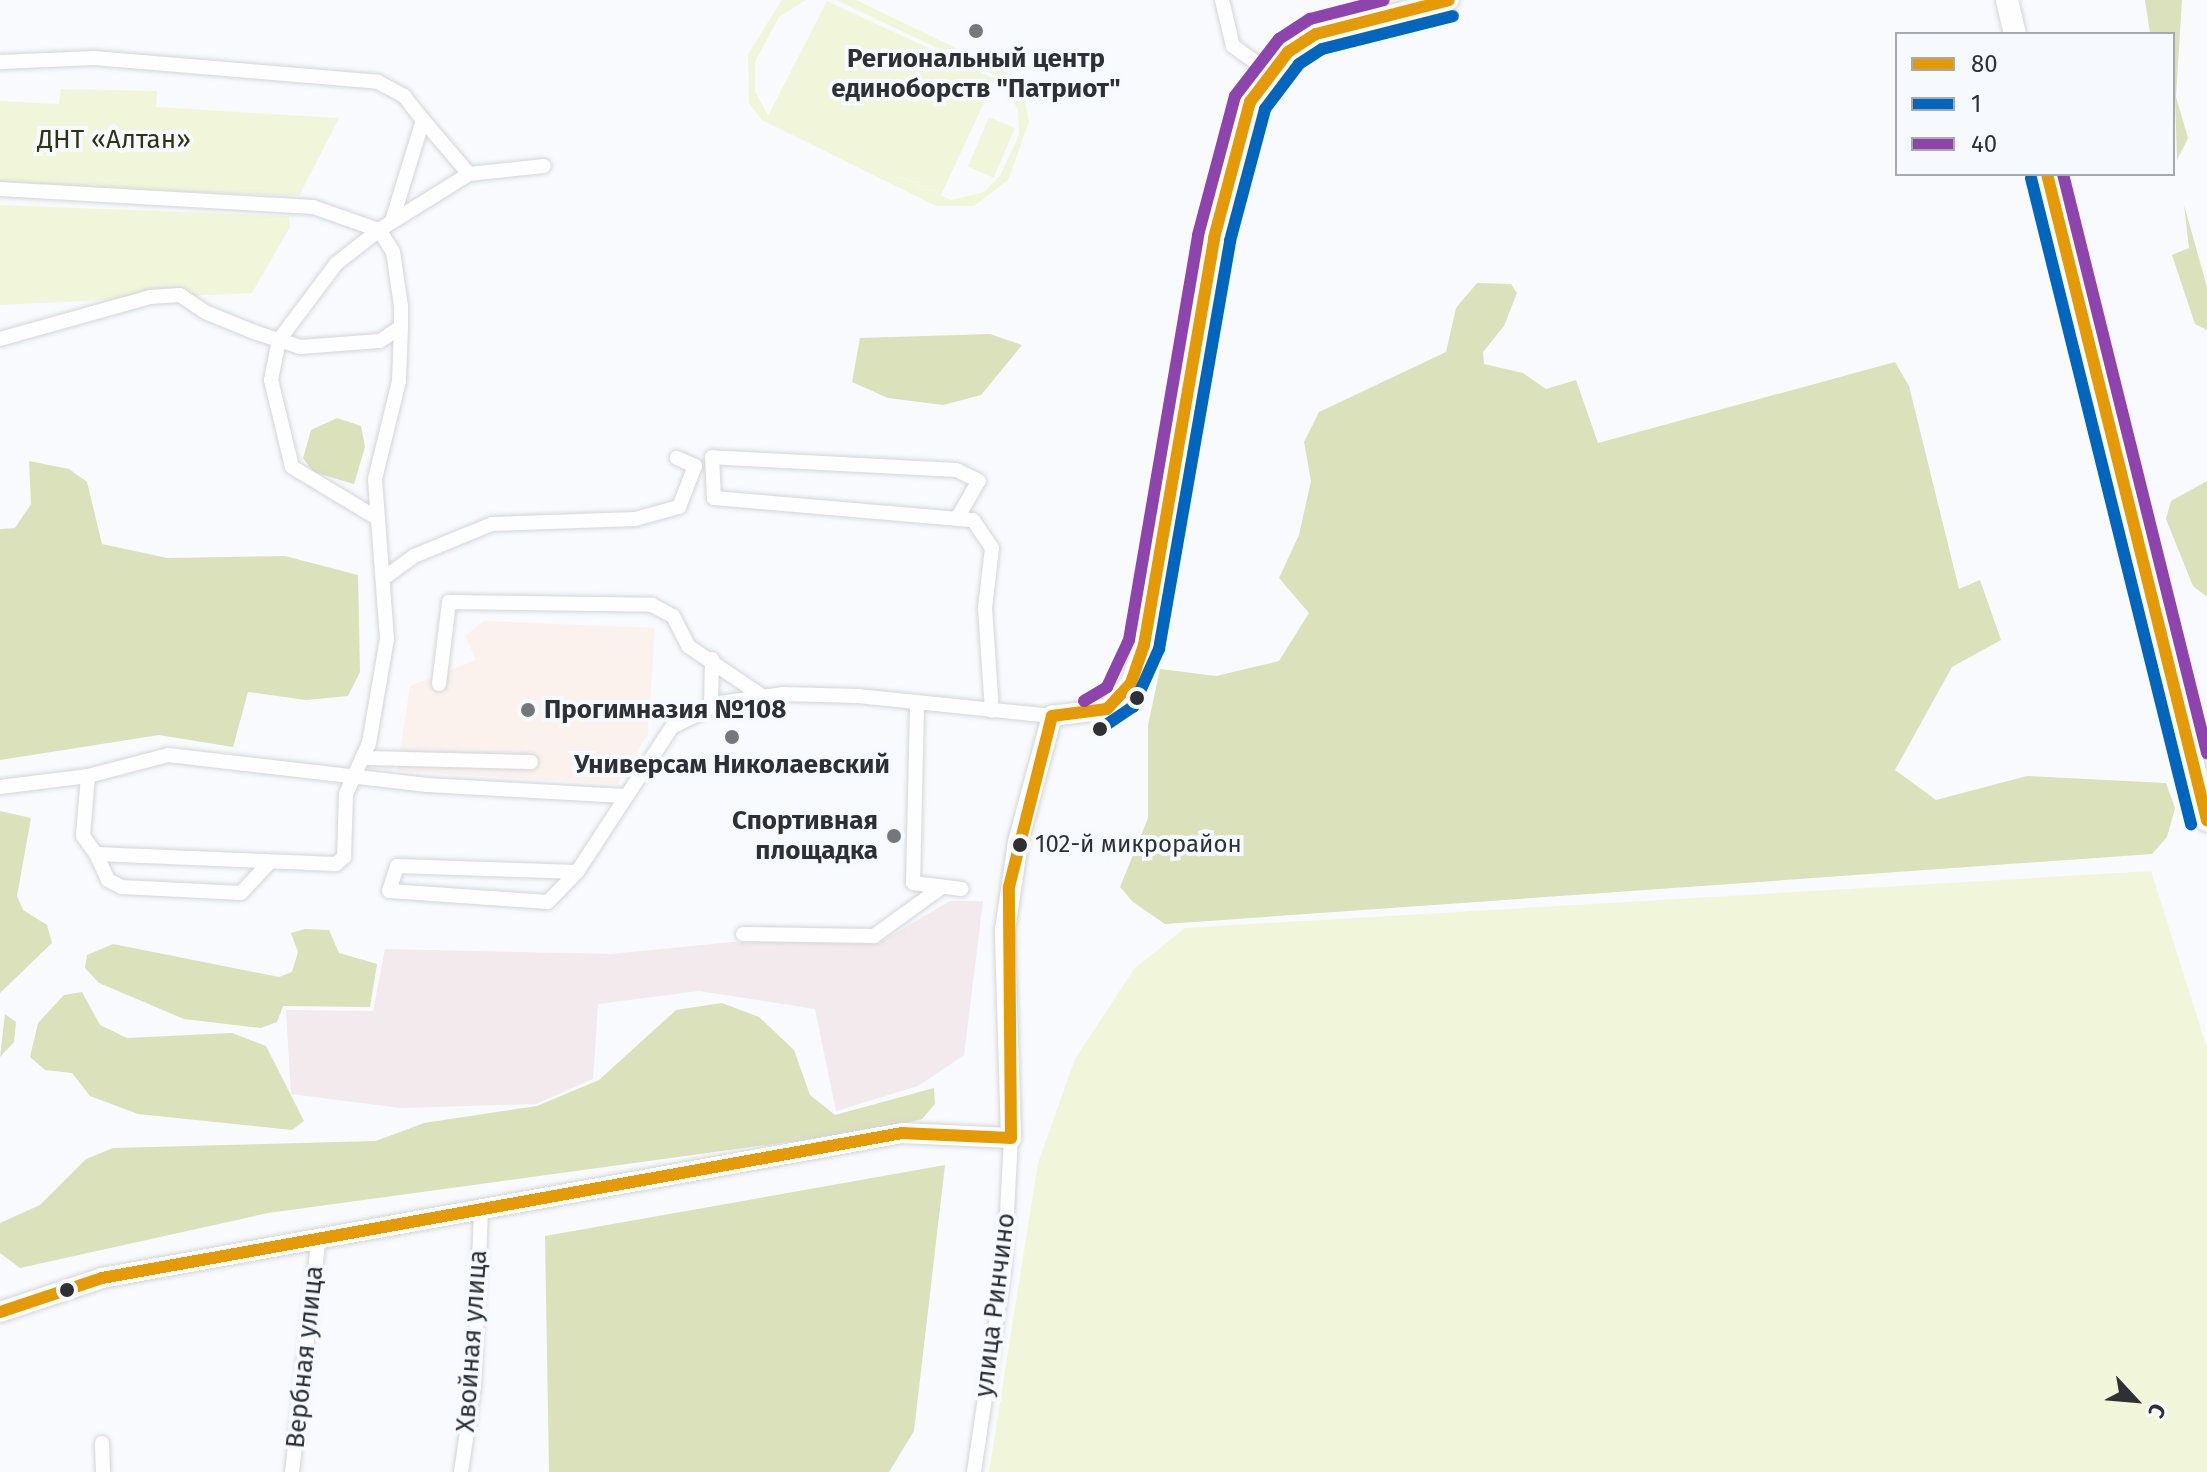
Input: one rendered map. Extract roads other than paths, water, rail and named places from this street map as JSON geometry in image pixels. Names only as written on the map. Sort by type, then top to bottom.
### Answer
[{"type":"main road","points":[[2007,0],[2015,32]]},
{"type":"main road","points":[[2047,176],[2207,820]]},
{"type":"street","points":[[1222,0],[1233,46],[1269,72]]},
{"type":"street","points":[[577,872],[397,866],[389,891],[548,902],[577,872],[672,727],[711,706],[762,696],[858,696],[917,707],[1052,716],[1107,709],[1135,673],[1214,238],[1236,140],[1269,72],[1316,34],[1449,0]]},
{"type":"street","points":[[0,62],[94,58],[361,76],[404,96],[469,174]]},
{"type":"street","points":[[392,221],[423,120]]},
{"type":"street","points":[[377,518],[292,467],[271,380],[279,340],[336,264],[392,221],[469,174],[544,166]]},
{"type":"street","points":[[0,189],[313,207],[379,230],[393,252],[401,327],[399,381],[375,479],[377,518],[388,575],[387,639],[364,758],[344,803],[348,844],[340,861],[270,862],[96,854]]},
{"type":"street","points":[[0,339],[69,325],[137,300],[180,295],[279,340],[343,348],[380,341],[401,327]]},
{"type":"street","points":[[959,515],[979,481],[956,470],[712,457],[714,498],[959,515],[985,532],[992,548],[985,608],[992,711]]},
{"type":"street","points":[[388,575],[426,550],[492,524],[635,519],[679,507],[695,466],[677,458]]},
{"type":"street","points":[[439,684],[445,611],[460,600],[652,605],[673,616],[688,646],[712,659],[762,696]]},
{"type":"street","points":[[711,706],[712,659]]},
{"type":"street","points":[[917,707],[913,883],[939,889],[962,889]]},
{"type":"street","name":"улица Ринчино","points":[[974,1472],[1004,1270],[1011,1138],[1009,887],[1052,716]]},
{"type":"street","points":[[0,787],[88,776],[168,755],[356,777],[625,796]]},
{"type":"street","points":[[364,758],[531,762]]},
{"type":"street","points":[[88,776],[83,836],[114,885],[226,892],[254,888],[270,862]]},
{"type":"street","points":[[743,934],[874,936],[939,889]]},
{"type":"street","points":[[0,1312],[57,1288],[318,1243],[902,1133],[1011,1138]]},
{"type":"street","name":"Хвойная улица","points":[[461,1472],[474,1385],[481,1210]]},
{"type":"street","name":"Вербная улица","points":[[292,1472],[318,1243]]},
{"type":"street","points":[[102,1443],[103,1472]]},
{"type":"place","name":"Региональный центр единоборств \"Патриот\"","points":[[976,31]]},
{"type":"place","name":"Прогимназия №108","points":[[528,710]]},
{"type":"place","name":"Универсам Николаевский","points":[[732,737]]},
{"type":"place","name":"Спортивная площадка","points":[[894,836]]},
{"type":"place","name":"102-й микрорайон","points":[[1020,845]]},
{"type":"park label","name":"ДНТ «Алтан»","points":[[114,140]]}]
